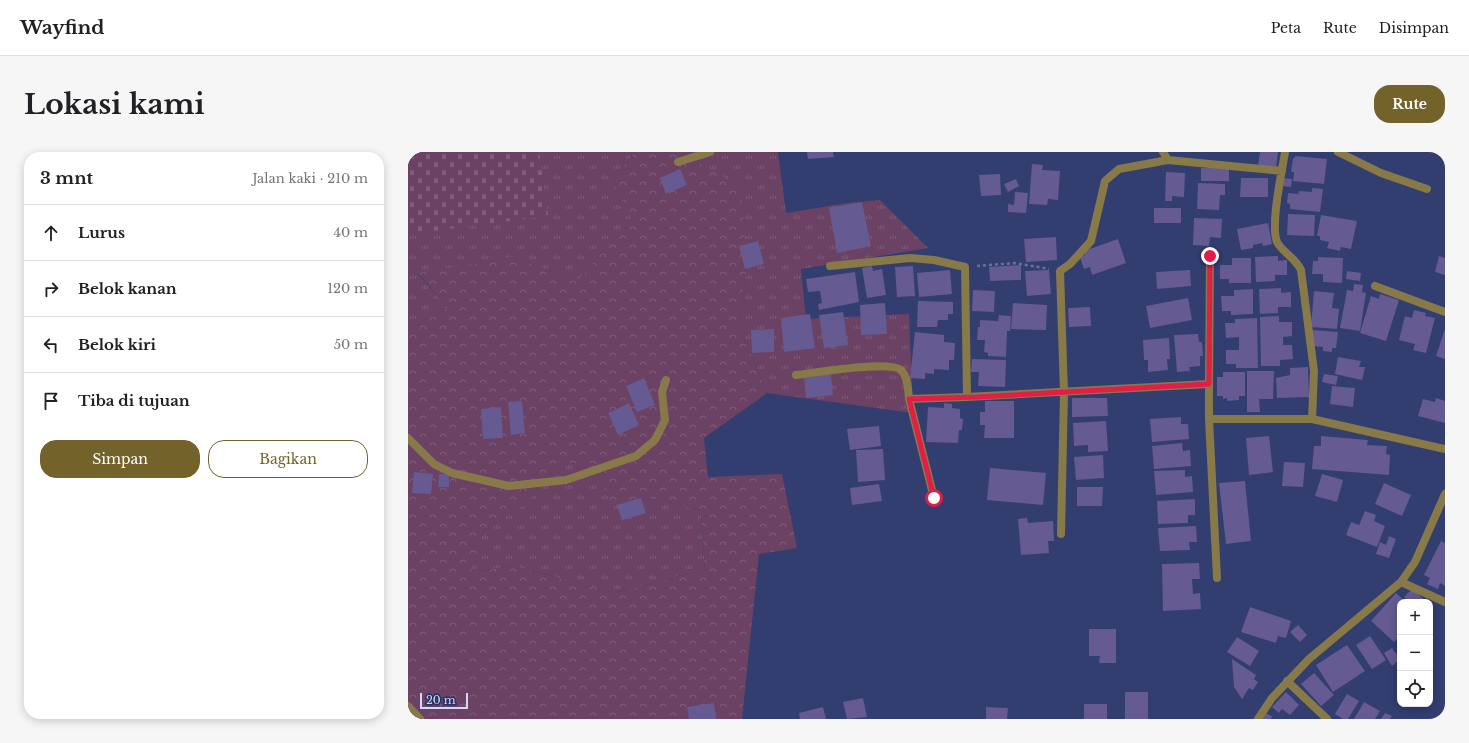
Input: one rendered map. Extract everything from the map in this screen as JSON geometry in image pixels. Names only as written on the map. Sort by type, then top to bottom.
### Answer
[{"type":"street","points":[[678,162],[710,152]]},
{"type":"street","points":[[1163,152],[1168,160]]},
{"type":"street","points":[[1285,152],[1274,227],[1279,244],[1294,258],[1301,270],[1314,371],[1312,419]]},
{"type":"street","points":[[1338,152],[1381,173],[1427,189]]},
{"type":"street","points":[[1061,534],[1064,393],[1060,271],[1070,264],[1091,240],[1105,181],[1119,169],[1168,160],[1282,171]]},
{"type":"street","points":[[1210,256],[1209,384],[1218,578]]},
{"type":"street","points":[[830,266],[910,258],[934,260],[964,267],[967,397]]},
{"type":"street","points":[[1375,286],[1445,312]]},
{"type":"street","points":[[796,375],[882,365],[899,369],[905,374],[909,399],[934,498]]},
{"type":"street","points":[[408,438],[434,464],[452,473],[509,486],[566,480],[636,456],[655,440],[664,420],[662,392],[666,380]]},
{"type":"street","points":[[909,399],[1064,393],[1209,384]]},
{"type":"street","points":[[1210,419],[1312,419],[1445,449]]},
{"type":"street","points":[[1258,719],[1272,698],[1287,681],[1330,641],[1401,582],[1415,562],[1445,494]]},
{"type":"street","points":[[1401,582],[1445,602]]},
{"type":"street","points":[[1287,681],[1327,719]]},
{"type":"street","points":[[408,706],[420,719]]},
{"type":"path","points":[[964,267],[1015,263],[1060,271]]},
{"type":"green space","points":[[408,152],[635,152],[612,181],[632,218],[577,282],[514,257],[418,274],[448,308],[408,330]]},
{"type":"green space","points":[[408,152],[539,152],[548,216],[408,234]]},
{"type":"green space","points":[[635,152],[665,152],[697,162],[740,186],[748,260],[738,323],[767,393],[704,438],[708,477],[782,474],[797,548],[759,554],[742,719],[408,719],[408,330],[448,308],[418,273],[514,257],[577,282],[631,218],[612,181]],"holes":[[[556,463],[593,463],[611,503],[654,498],[701,511],[705,569],[615,593],[514,566],[471,572],[483,531],[528,502]]]},
{"type":"green space","points":[[665,152],[778,152],[786,213],[848,203],[880,200],[928,248],[801,269],[806,319],[909,314],[913,413],[767,393],[738,323],[748,260],[697,162]]},
{"type":"green space","points":[[556,463],[593,463],[611,502],[654,498],[701,511],[705,569],[615,593],[514,566],[470,572],[483,531],[528,502]]},
{"type":"building","points":[[807,152],[833,152],[834,157],[808,159]]},
{"type":"building","points":[[1260,152],[1278,152],[1276,168],[1258,166]]},
{"type":"building","points":[[1295,156],[1327,159],[1324,184],[1293,181],[1294,172],[1291,172],[1293,158],[1295,158]]},
{"type":"building","points":[[1032,164],[1043,165],[1042,170],[1060,171],[1058,200],[1048,199],[1047,205],[1029,204]]},
{"type":"building","points":[[1201,168],[1229,168],[1229,181],[1201,181]]},
{"type":"building","points":[[680,169],[687,185],[666,194],[660,178]]},
{"type":"building","points":[[1166,172],[1185,173],[1184,197],[1172,196],[1172,201],[1165,201]]},
{"type":"building","points":[[1000,174],[1001,195],[981,196],[979,175]]},
{"type":"building","points":[[1241,178],[1268,178],[1268,197],[1240,197]]},
{"type":"building","points":[[1284,178],[1292,179],[1291,187],[1283,186]]},
{"type":"building","points":[[1016,179],[1019,186],[1008,192],[1004,184]]},
{"type":"building","points":[[1198,183],[1225,184],[1225,195],[1220,195],[1219,210],[1197,209]]},
{"type":"building","points":[[1312,188],[1323,189],[1320,212],[1290,209],[1290,204],[1287,203],[1288,193],[1298,194],[1299,191],[1312,192]]},
{"type":"building","points":[[1015,192],[1028,193],[1026,213],[1008,212],[1008,204],[1014,205]]},
{"type":"building","points":[[862,202],[871,246],[837,253],[829,208]]},
{"type":"building","points":[[1154,208],[1181,208],[1181,223],[1154,223]]},
{"type":"building","points":[[1288,214],[1315,215],[1314,236],[1287,235]]},
{"type":"building","points":[[1321,215],[1357,221],[1351,249],[1341,247],[1340,251],[1327,248],[1329,242],[1320,240],[1320,236],[1317,236]]},
{"type":"building","points":[[1194,218],[1222,219],[1221,238],[1210,237],[1209,246],[1193,245]]},
{"type":"building","points":[[1268,223],[1272,244],[1263,246],[1262,243],[1253,245],[1253,248],[1241,250],[1237,229]]},
{"type":"building","points":[[1056,237],[1057,260],[1026,262],[1024,239]]},
{"type":"building","points":[[1118,239],[1126,263],[1092,275],[1090,267],[1084,269],[1080,257],[1085,255],[1084,251]]},
{"type":"building","points":[[758,241],[764,264],[745,269],[739,246]]},
{"type":"building","points":[[1278,256],[1278,261],[1287,260],[1287,275],[1275,275],[1275,281],[1256,282],[1255,257]]},
{"type":"building","points":[[1439,256],[1445,258],[1445,275],[1435,272]]},
{"type":"building","points":[[1318,257],[1343,258],[1342,283],[1323,282],[1323,274],[1312,274],[1313,261],[1318,261]]},
{"type":"building","points":[[1232,258],[1251,258],[1251,283],[1229,283],[1229,279],[1220,279],[1220,265],[1232,265]]},
{"type":"building","points":[[1021,265],[1021,280],[990,281],[989,267]]},
{"type":"building","points":[[872,266],[873,271],[882,269],[886,295],[867,298],[862,268]]},
{"type":"building","points":[[913,266],[915,296],[897,297],[895,267]]},
{"type":"building","points":[[950,270],[952,294],[919,297],[917,273]]},
{"type":"building","points":[[1049,270],[1051,294],[1027,296],[1025,271]]},
{"type":"building","points":[[1190,270],[1191,286],[1157,289],[1156,272]]},
{"type":"building","points":[[1347,271],[1361,273],[1360,281],[1346,279]]},
{"type":"building","points":[[855,272],[859,302],[819,310],[818,304],[822,303],[820,291],[808,292],[806,279]]},
{"type":"building","points":[[1354,284],[1363,285],[1362,292],[1366,293],[1360,331],[1340,328],[1347,290],[1353,291]]},
{"type":"building","points":[[1281,288],[1281,293],[1291,292],[1291,307],[1278,307],[1278,313],[1260,314],[1259,289]]},
{"type":"building","points":[[1253,289],[1253,314],[1231,315],[1231,311],[1222,311],[1221,296],[1234,296],[1234,290]]},
{"type":"building","points":[[973,290],[995,291],[994,312],[972,311]]},
{"type":"building","points":[[1314,291],[1334,293],[1332,308],[1339,309],[1337,329],[1311,327]]},
{"type":"building","points":[[1380,294],[1399,300],[1386,341],[1360,333],[1371,296],[1379,299]]},
{"type":"building","points":[[1188,298],[1192,320],[1150,328],[1146,306]]},
{"type":"building","points":[[918,301],[953,302],[953,314],[948,314],[948,320],[938,320],[937,327],[917,327]]},
{"type":"building","points":[[885,303],[887,334],[861,335],[860,305]]},
{"type":"building","points":[[1013,303],[1047,305],[1046,330],[1011,329]]},
{"type":"building","points":[[1090,307],[1091,326],[1069,327],[1068,308]]},
{"type":"building","points":[[1414,310],[1426,313],[1425,316],[1435,318],[1426,353],[1413,350],[1415,344],[1399,340],[1405,316],[1412,318]]},
{"type":"building","points":[[843,312],[848,345],[824,348],[819,315]]},
{"type":"building","points":[[810,314],[815,348],[784,352],[781,318]]},
{"type":"building","points":[[999,315],[1011,316],[1010,331],[1007,331],[1006,357],[988,356],[988,353],[984,352],[985,340],[977,340],[980,320],[998,321]]},
{"type":"building","points":[[1279,316],[1279,322],[1292,322],[1292,336],[1283,337],[1283,345],[1292,345],[1293,359],[1280,360],[1280,366],[1261,366],[1260,317]]},
{"type":"building","points":[[1257,318],[1258,368],[1236,368],[1236,364],[1226,364],[1226,350],[1239,350],[1239,337],[1226,338],[1225,323],[1235,323],[1235,319]]},
{"type":"building","points":[[774,329],[774,352],[752,353],[751,330]]},
{"type":"building","points":[[1445,329],[1445,359],[1436,356]]},
{"type":"building","points":[[1313,330],[1338,332],[1336,348],[1332,348],[1332,352],[1323,351],[1323,347],[1312,346]]},
{"type":"building","points":[[915,332],[944,335],[944,342],[955,343],[954,360],[949,360],[949,370],[934,369],[934,374],[925,373],[925,379],[910,378]]},
{"type":"building","points":[[1198,334],[1199,342],[1202,342],[1203,356],[1200,356],[1200,366],[1189,367],[1190,371],[1177,372],[1174,335]]},
{"type":"building","points":[[1169,338],[1170,359],[1167,359],[1168,370],[1148,372],[1148,360],[1144,360],[1143,340]]},
{"type":"building","points":[[1338,357],[1361,361],[1359,367],[1365,367],[1362,380],[1335,374]]},
{"type":"building","points":[[972,359],[1006,360],[1005,387],[978,386],[979,372],[971,372]]},
{"type":"building","points":[[1308,367],[1309,397],[1277,398],[1276,378],[1290,375],[1290,368]]},
{"type":"building","points":[[1247,371],[1274,371],[1273,399],[1259,399],[1260,412],[1247,412]]},
{"type":"building","points":[[1223,372],[1245,372],[1245,396],[1239,396],[1239,400],[1227,401],[1227,398],[1223,399],[1223,396],[1217,396],[1217,377],[1223,377]]},
{"type":"building","points":[[831,373],[833,395],[806,398],[804,377]]},
{"type":"building","points":[[1324,374],[1338,376],[1336,385],[1322,382]]},
{"type":"building","points":[[644,378],[655,405],[637,412],[626,386]]},
{"type":"building","points":[[1332,386],[1355,388],[1353,407],[1330,404]]},
{"type":"building","points":[[1072,398],[1107,398],[1108,416],[1072,417]]},
{"type":"building","points":[[1436,398],[1445,401],[1445,423],[1418,416],[1423,399],[1435,402]]},
{"type":"building","points":[[522,401],[525,433],[511,435],[508,402]]},
{"type":"building","points":[[985,401],[1014,401],[1014,438],[984,438],[985,425],[980,425],[980,412],[985,412]]},
{"type":"building","points":[[629,403],[639,425],[618,435],[608,413]]},
{"type":"building","points":[[944,403],[952,404],[952,408],[960,409],[960,418],[963,419],[962,430],[959,430],[958,443],[926,442],[928,407],[944,408]]},
{"type":"building","points":[[501,407],[503,438],[483,439],[481,409]]},
{"type":"building","points":[[1181,417],[1181,424],[1188,424],[1189,439],[1152,442],[1150,419]]},
{"type":"building","points":[[1106,421],[1108,451],[1088,452],[1088,445],[1074,446],[1073,423]]},
{"type":"building","points":[[879,426],[881,446],[850,450],[847,429]]},
{"type":"building","points":[[1269,436],[1273,472],[1249,475],[1246,438]]},
{"type":"building","points":[[1321,436],[1368,440],[1367,445],[1387,446],[1386,454],[1390,455],[1389,475],[1312,469],[1314,446],[1321,446]]},
{"type":"building","points":[[1182,443],[1183,451],[1190,450],[1191,466],[1154,469],[1152,446]]},
{"type":"building","points":[[883,449],[885,480],[858,482],[856,450]]},
{"type":"building","points":[[1103,455],[1104,478],[1076,480],[1074,457]]},
{"type":"building","points":[[1284,462],[1305,463],[1303,487],[1282,486]]},
{"type":"building","points":[[990,468],[1046,473],[1043,505],[987,500]]},
{"type":"building","points":[[1185,470],[1185,477],[1192,476],[1193,492],[1156,495],[1154,471]]},
{"type":"building","points":[[414,472],[433,474],[431,494],[412,493]]},
{"type":"building","points":[[439,474],[449,474],[449,487],[438,487]]},
{"type":"building","points":[[1322,474],[1343,480],[1337,502],[1315,496]]},
{"type":"building","points":[[1245,481],[1251,541],[1226,544],[1219,483]]},
{"type":"building","points":[[1384,483],[1411,495],[1402,516],[1375,504]]},
{"type":"building","points":[[879,484],[882,501],[852,505],[850,488]]},
{"type":"building","points":[[1077,487],[1103,487],[1102,506],[1077,506]]},
{"type":"building","points":[[641,498],[646,513],[622,520],[617,505]]},
{"type":"building","points":[[1195,499],[1195,515],[1188,515],[1188,523],[1158,524],[1157,501]]},
{"type":"building","points":[[1365,511],[1376,515],[1374,521],[1385,526],[1377,547],[1346,535],[1351,522],[1359,525]]},
{"type":"building","points":[[1027,518],[1028,523],[1053,521],[1054,541],[1048,541],[1049,553],[1021,555],[1018,519]]},
{"type":"building","points":[[1196,526],[1197,542],[1189,542],[1190,550],[1160,551],[1158,528]]},
{"type":"building","points":[[1389,536],[1396,539],[1389,558],[1376,554],[1380,542],[1386,545]]},
{"type":"building","points":[[1441,541],[1445,543],[1445,586],[1440,583],[1438,589],[1427,584],[1430,578],[1424,575]]},
{"type":"building","points":[[1199,563],[1200,579],[1192,579],[1193,594],[1200,593],[1201,609],[1163,611],[1162,564]]},
{"type":"building","points":[[1412,589],[1424,599],[1406,599],[1404,597]]},
{"type":"building","points":[[1396,593],[1403,599],[1397,599],[1397,639],[1394,642],[1371,621]]},
{"type":"building","points":[[1250,607],[1291,621],[1286,638],[1278,636],[1276,643],[1241,632]]},
{"type":"building","points":[[1298,625],[1307,635],[1300,642],[1290,632]]},
{"type":"building","points":[[1089,629],[1116,629],[1116,663],[1099,663],[1100,656],[1089,656]]},
{"type":"building","points":[[1370,636],[1386,660],[1372,669],[1356,645]]},
{"type":"building","points":[[1237,637],[1259,651],[1250,666],[1227,652]]},
{"type":"building","points":[[1347,645],[1365,671],[1333,692],[1316,665]]},
{"type":"building","points":[[1392,648],[1397,655],[1397,662],[1392,666],[1384,653]]},
{"type":"building","points":[[1232,659],[1256,675],[1254,679],[1258,682],[1253,690],[1249,688],[1242,699],[1234,687]]},
{"type":"building","points":[[1314,673],[1334,695],[1321,706],[1301,684]]},
{"type":"building","points":[[1125,692],[1148,692],[1148,719],[1125,719]]},
{"type":"building","points":[[1286,692],[1299,705],[1290,715],[1282,709],[1279,713],[1272,707]]},
{"type":"building","points":[[1347,694],[1359,701],[1348,719],[1343,719],[1335,714]]},
{"type":"building","points":[[863,698],[867,717],[847,719],[843,702]]},
{"type":"building","points":[[1364,702],[1380,711],[1375,719],[1354,719]]},
{"type":"building","points":[[714,703],[716,719],[689,719],[687,707]]},
{"type":"building","points":[[1084,704],[1107,704],[1107,719],[1084,719]]},
{"type":"building","points":[[823,707],[826,719],[800,719],[799,713]]},
{"type":"building","points":[[986,707],[1008,708],[1007,719],[986,719]]},
{"type":"building","points":[[1265,713],[1272,716],[1271,719],[1263,719]]},
{"type":"building","points":[[1385,713],[1392,716],[1390,719],[1381,719]]},
{"type":"route","points":[[934,498],[909,399],[1064,393],[1209,384],[1210,256]]}]
